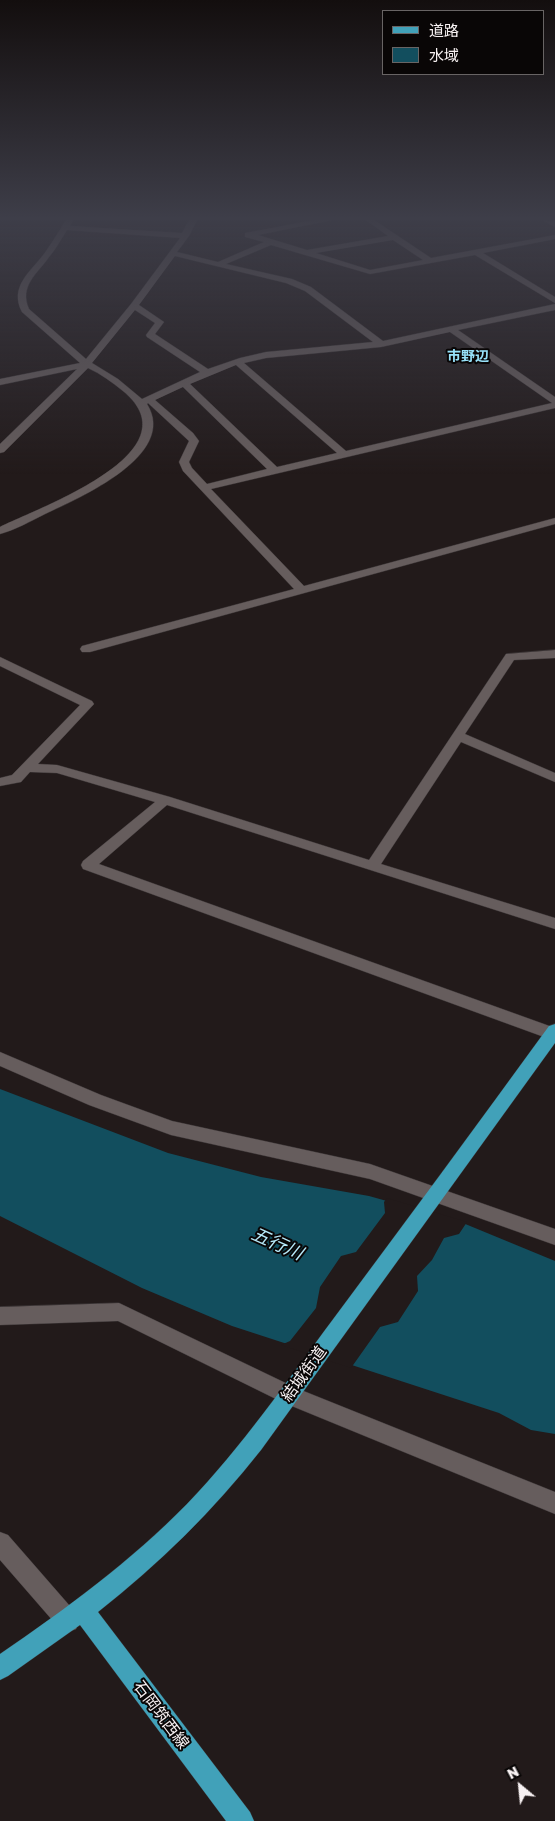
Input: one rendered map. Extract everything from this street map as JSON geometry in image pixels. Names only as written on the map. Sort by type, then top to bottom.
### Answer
[{"type":"main road","name":"結城街道","points":[[0,1668],[75,1615],[151,1554],[196,1510],[236,1464],[293,1390],[554,1033]]},
{"type":"main road","name":"石岡筑西線","points":[[75,1615],[240,1821]]},
{"type":"street","points":[[23,305],[25,310],[87,364],[100,370],[145,401],[190,435],[194,441],[185,459],[185,466],[302,590]]},
{"type":"street","points":[[329,305],[381,344]]},
{"type":"street","points":[[0,450],[87,364],[134,306],[160,322],[150,335],[207,372]]},
{"type":"street","points":[[145,401],[207,372],[266,355],[381,344],[555,307]]},
{"type":"street","points":[[450,329],[555,403]]},
{"type":"street","points":[[238,362],[344,454]]},
{"type":"street","points":[[0,382],[87,364]]},
{"type":"street","points":[[184,383],[275,471]]},
{"type":"street","points":[[0,530],[69,499],[127,464],[140,449],[150,429],[145,401]]},
{"type":"street","points":[[205,488],[555,403]]},
{"type":"street","points":[[86,649],[555,521]]},
{"type":"street","points":[[372,866],[510,658],[555,654]]},
{"type":"street","points":[[0,661],[88,704],[16,779],[0,782]]},
{"type":"street","points":[[458,736],[555,778]]},
{"type":"street","points":[[28,768],[57,769],[165,800],[555,924]]},
{"type":"street","points":[[165,800],[88,865],[554,1033]]},
{"type":"street","points":[[0,1059],[95,1100],[171,1128],[370,1172],[433,1200],[555,1237]]},
{"type":"street","points":[[0,1316],[119,1312],[293,1390],[555,1502]]},
{"type":"street","points":[[0,1543],[75,1615]]},
{"type":"water","name":"五行川","points":[[0,1089],[168,1153],[261,1177],[369,1196],[458,1221],[555,1261],[555,1434],[531,1430],[499,1413],[232,1326],[142,1288],[0,1216]]},
{"type":"pier","points":[[387,1198],[467,1222],[459,1234],[444,1238],[432,1260],[417,1276],[418,1291],[398,1322],[380,1327],[351,1368],[281,1345],[290,1341],[316,1308],[320,1287],[341,1256],[356,1252],[385,1213],[384,1202]]},
{"type":"district","name":"市野辺","points":[[468,357]]}]
